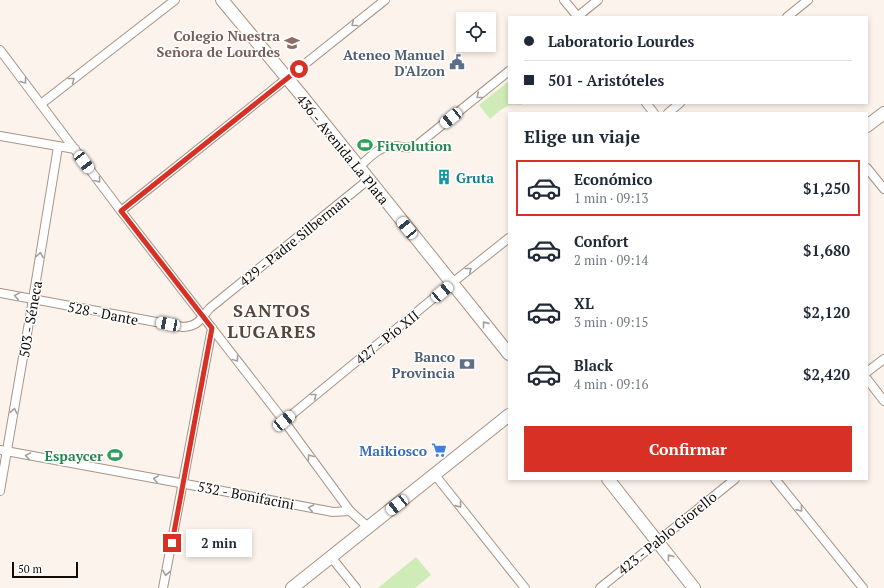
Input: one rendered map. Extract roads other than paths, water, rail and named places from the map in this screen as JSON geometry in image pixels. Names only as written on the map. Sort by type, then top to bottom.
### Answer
[{"type":"street","points":[[41,104],[175,0]]},
{"type":"street","name":"436 - Avenida La Plata","points":[[222,0],[359,167],[508,353]]},
{"type":"street","points":[[121,211],[384,0]]},
{"type":"street","points":[[564,0],[577,16]]},
{"type":"street","points":[[579,16],[598,0]]},
{"type":"street","points":[[788,16],[808,0]]},
{"type":"street","points":[[0,50],[121,211],[284,421],[350,511],[368,527]]},
{"type":"street","points":[[359,167],[383,148],[394,146],[411,148],[416,146],[508,72]]},
{"type":"street","points":[[647,104],[653,112]]},
{"type":"street","points":[[669,112],[679,104]]},
{"type":"street","points":[[868,125],[884,113]]},
{"type":"street","points":[[0,136],[75,149]]},
{"type":"street","name":"503 - Séneca","points":[[0,490],[3,451],[33,299],[58,147]]},
{"type":"street","points":[[868,169],[884,189]]},
{"type":"street","name":"429 - Padre Silberman","points":[[204,317],[210,308],[368,180]]},
{"type":"street","name":"427 - Pío XII","points":[[284,421],[508,239]]},
{"type":"street","name":"528 - Dante","points":[[0,293],[183,327],[194,325],[204,317]]},
{"type":"street","points":[[163,588],[212,328]]},
{"type":"street","points":[[868,371],[884,359]]},
{"type":"street","points":[[868,380],[884,401]]},
{"type":"street","points":[[292,588],[508,416]]},
{"type":"street","name":"532 - Bonifacini","points":[[3,451],[333,512],[350,511]]},
{"type":"street","points":[[435,475],[525,588]]},
{"type":"street","points":[[609,480],[694,588]]},
{"type":"street","name":"423 - Pablo Giorello","points":[[600,588],[734,480]]},
{"type":"street","points":[[777,480],[863,588]]},
{"type":"street","points":[[331,557],[356,588]]},
{"type":"place","name":"Colegio Nuestra Señora de Lourdes","points":[[292,43]]},
{"type":"place","name":"Ateneo Manuel D'Alzon","points":[[457,62]]},
{"type":"place","name":"Fitvolution","points":[[365,145]]},
{"type":"place","name":"Gruta","points":[[444,177]]},
{"type":"place","name":"Banco Provincia","points":[[467,364]]},
{"type":"place","name":"Maikiosco","points":[[439,450]]},
{"type":"place","name":"Espaycer","points":[[115,455]]},
{"type":"district","name":"SANTOS LUGARES","points":[[272,320]]}]
